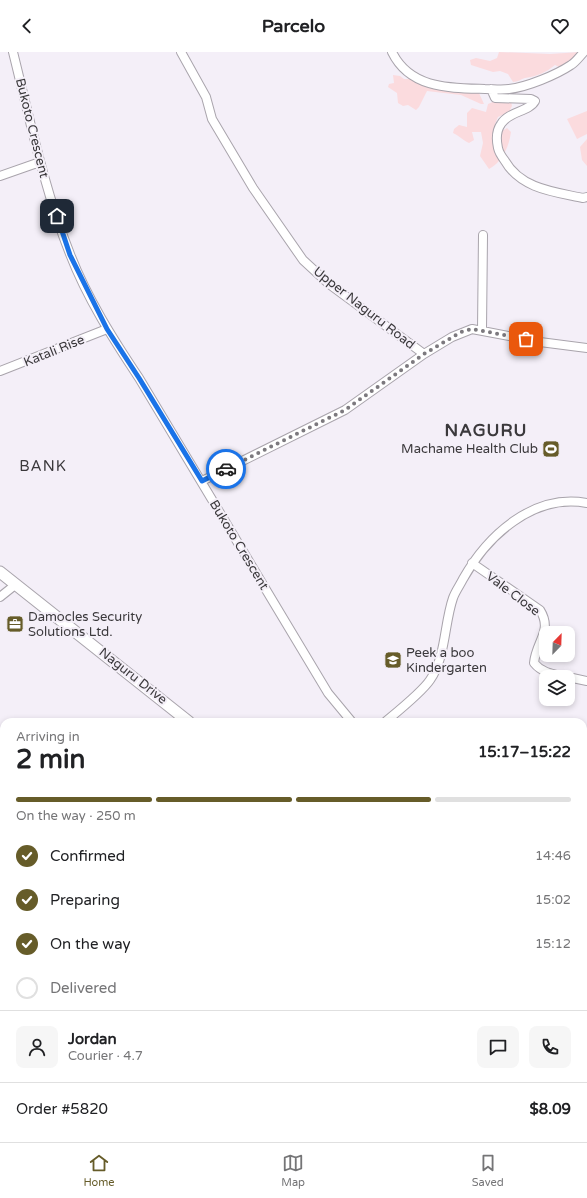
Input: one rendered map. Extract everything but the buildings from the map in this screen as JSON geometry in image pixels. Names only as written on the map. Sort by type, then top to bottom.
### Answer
[{"type":"street","name":"Bukoto Crescent","points":[[13,52],[40,162],[70,255],[107,329],[202,481],[328,693],[349,718]]},
{"type":"street","name":"Upper Naguru Road","points":[[181,52],[206,97],[212,119],[253,188],[303,260],[330,284],[424,354],[461,332],[472,329],[540,342],[587,348]]},
{"type":"street","points":[[392,52],[397,62],[412,74],[432,85],[451,88],[491,89],[509,89],[527,84],[572,64],[584,52]]},
{"type":"street","points":[[491,89],[495,98],[536,100],[533,105],[510,115],[497,130],[496,139],[499,151],[511,172],[533,186],[572,196],[587,197]]},
{"type":"street","points":[[0,176],[40,162]]},
{"type":"street","points":[[482,330],[483,235]]},
{"type":"street","name":"Katali Rise","points":[[0,371],[107,329]]},
{"type":"street","points":[[202,481],[345,410],[424,354]]},
{"type":"street","points":[[390,718],[430,681],[440,655],[453,598],[472,563],[488,544],[513,522],[535,509],[556,502],[587,503]]},
{"type":"street","name":"Vale Close","points":[[472,563],[540,610],[545,618],[546,627],[535,653],[534,663],[540,670]]},
{"type":"street","name":"Naguru Drive","points":[[0,572],[184,718]]},
{"type":"street","points":[[0,597],[15,584]]},
{"type":"street","name":"Vale Close","points":[[575,679],[587,681]]},
{"type":"shaded area","points":[[499,52],[550,54],[580,52],[569,63],[559,67],[555,65],[541,74],[515,82],[513,82],[508,74],[500,71],[493,72],[471,65],[470,60],[476,58],[490,61],[497,58]]},
{"type":"shaded area","points":[[393,75],[400,76],[404,79],[413,79],[438,89],[479,93],[484,104],[461,95],[427,91],[416,110],[408,105],[403,106],[398,103],[397,93],[388,87],[389,84],[394,83]]},
{"type":"shaded area","points":[[504,97],[510,97],[512,106],[509,112],[498,117],[495,124],[494,137],[500,138],[502,131],[507,128],[511,132],[510,138],[504,154],[494,166],[489,169],[480,156],[483,143],[481,132],[472,132],[474,140],[469,143],[453,133],[454,129],[459,125],[467,127],[467,113],[472,108],[486,112],[488,104]]},
{"type":"shaded area","points":[[587,111],[587,134],[577,139],[567,119]]},
{"type":"shaded area","points":[[587,139],[587,166],[582,160],[580,147]]},
{"type":"way so far","points":[[226,469],[345,410],[424,354],[461,332],[472,329],[482,330],[526,339]]},
{"type":"place","name":"Machame Health Club","points":[[551,449]]},
{"type":"place","name":"Damocles Security Solutions Ltd.","points":[[15,624]]},
{"type":"place","name":"Peek a boo Kindergarten","points":[[393,660]]},
{"type":"district","name":"NAGURU","points":[[486,430]]},
{"type":"district","name":"BANK","points":[[43,466]]},
{"type":"route","points":[[57,216],[70,255],[107,329],[202,481],[226,469]]}]
